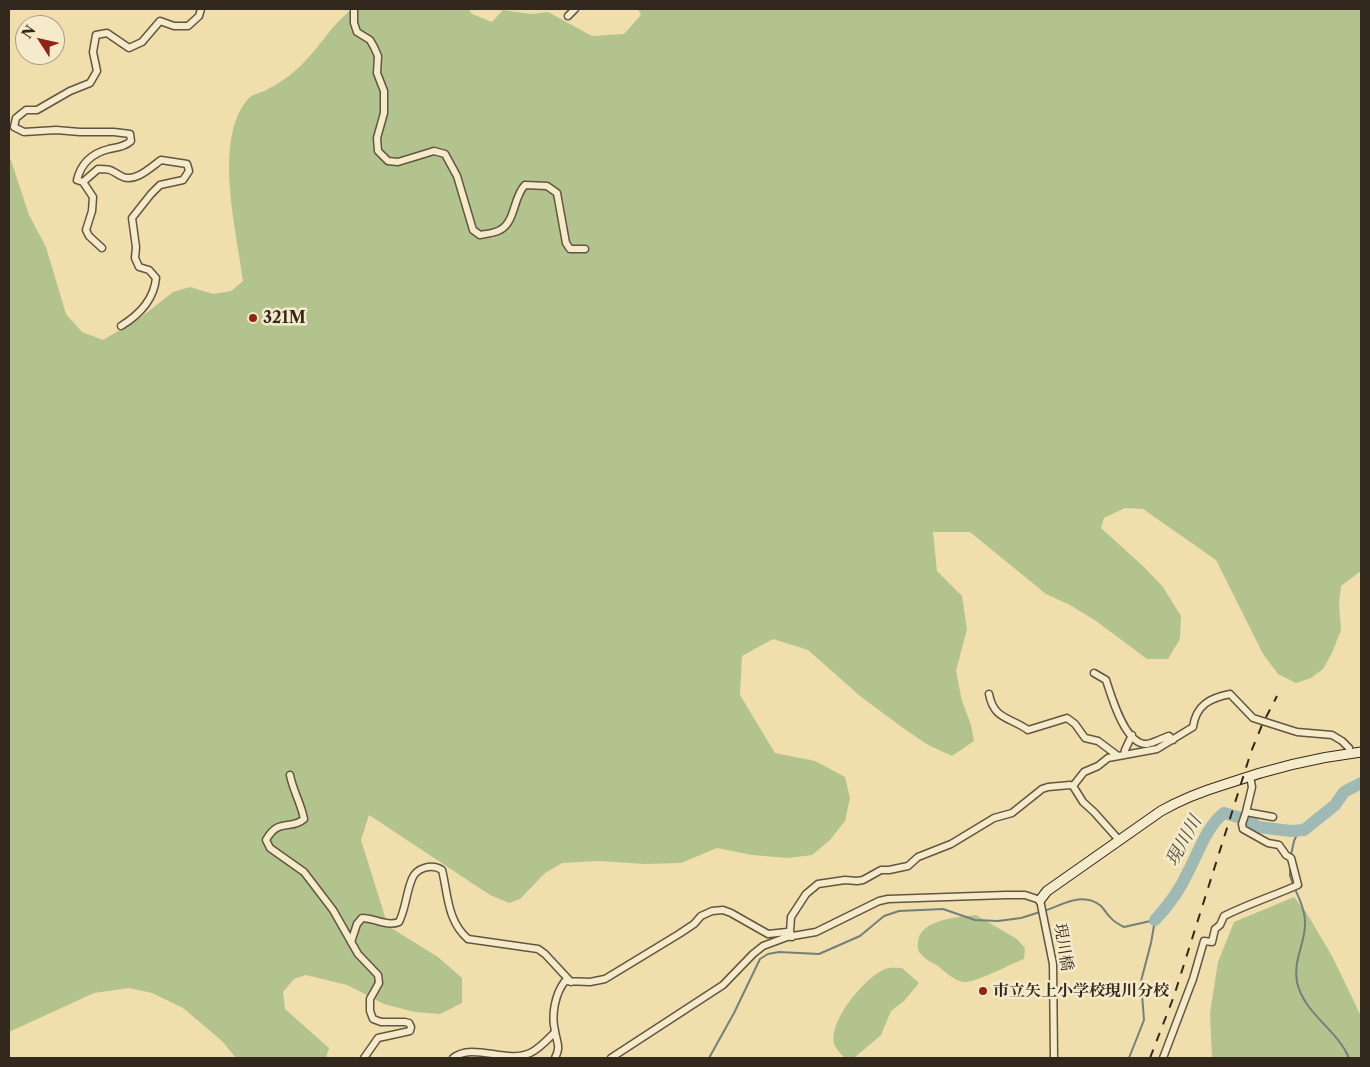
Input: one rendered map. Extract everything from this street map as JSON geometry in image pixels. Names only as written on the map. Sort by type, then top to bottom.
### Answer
[{"type":"street","points":[[102,248],[89,236],[86,230],[92,210],[93,196],[83,182],[77,180],[80,170],[90,158],[97,153],[125,146],[131,141],[130,134],[56,130],[24,132],[14,127],[16,118],[26,110],[37,110],[70,91],[90,83],[97,71],[93,52],[96,35],[107,33],[129,48],[142,42],[160,21],[174,26],[188,26],[198,16],[201,9]]},
{"type":"street","points":[[354,9],[354,23],[357,32],[370,40],[378,56],[377,73],[384,91],[384,114],[377,138],[378,151],[388,161],[398,162],[434,151],[445,154],[457,176],[473,230],[480,235],[499,231],[508,223],[520,189],[526,184],[547,186],[557,193],[566,243],[570,249],[586,249]]},
{"type":"street","points":[[568,16],[575,9]]},
{"type":"street","points":[[83,182],[98,169],[111,169],[123,178],[135,177],[161,160],[187,164],[189,171],[183,180],[160,185],[132,218],[136,258],[139,267],[150,270],[156,278],[150,299],[134,318],[121,326]]},
{"type":"street","points":[[1094,673],[1106,680],[1117,716],[1138,742],[1146,744],[1169,736],[1173,740]]},
{"type":"street","points":[[989,694],[990,704],[994,711],[1028,730],[1068,718],[1086,738],[1098,741],[1121,756]]},
{"type":"street","points":[[1073,786],[1084,772],[1098,766],[1108,758],[1148,752],[1173,740],[1193,728],[1194,722],[1207,701],[1230,694],[1254,718],[1297,732],[1332,735],[1349,748],[1350,754]]},
{"type":"street","points":[[1121,756],[1132,736]]},
{"type":"street","points":[[611,1058],[723,985],[739,967],[763,946],[790,937],[816,932],[879,901],[888,899],[1025,895],[1041,903],[1048,891],[1176,802],[1297,762],[1361,752]]},
{"type":"street","points":[[290,775],[292,788],[303,810],[304,818],[300,822],[277,827],[272,830],[266,840],[270,848],[304,872],[333,910],[358,954],[378,975],[379,984],[370,1000],[370,1011],[374,1019],[381,1022],[405,1022],[409,1023],[411,1027],[410,1030],[378,1038],[364,1058]]},
{"type":"street","points":[[1163,1058],[1193,978],[1204,941],[1212,942],[1214,930],[1220,925],[1224,916],[1245,905],[1273,897],[1298,885],[1289,856],[1279,845],[1268,842],[1243,829],[1242,824],[1252,787],[1250,776]]},
{"type":"street","points":[[1073,786],[1082,802],[1094,812],[1119,840]]},
{"type":"street","points":[[790,937],[791,917],[806,894],[818,884],[863,880],[881,870],[908,866],[918,857],[951,844],[994,818],[1012,813],[1042,789],[1073,786]]},
{"type":"street","points":[[1246,812],[1273,817]]},
{"type":"street","points":[[351,942],[357,924],[362,918],[371,918],[392,924],[399,922],[403,914],[412,878],[420,870],[430,866],[437,866],[442,870],[448,904],[454,921],[460,932],[468,939],[538,949],[572,982]]},
{"type":"street","name":"現川橋","points":[[1041,903],[1053,964],[1054,1058]]},
{"type":"street","points":[[555,1058],[559,1050],[558,1038],[555,1032],[554,1010],[559,989],[565,981],[590,982],[605,978],[679,934],[694,924],[701,916],[712,911],[723,910],[732,913],[768,934],[787,932],[790,937]]},
{"type":"street","points":[[453,1058],[460,1053],[470,1052],[513,1056],[530,1054],[555,1032]]},
{"type":"green space","points":[[352,9],[468,9],[472,14],[492,22],[503,10],[531,14],[548,12],[592,36],[624,34],[641,15],[638,9],[1361,9],[1361,571],[1341,586],[1339,604],[1341,630],[1323,669],[1311,678],[1296,683],[1278,674],[1263,654],[1216,560],[1143,509],[1125,508],[1104,518],[1101,528],[1163,587],[1181,616],[1180,639],[1168,659],[1147,659],[1096,621],[1070,605],[1046,594],[970,532],[933,532],[937,571],[962,596],[967,629],[956,671],[962,701],[971,725],[974,741],[952,756],[928,745],[903,728],[860,696],[808,650],[773,639],[742,656],[740,695],[775,753],[815,761],[845,777],[850,798],[845,821],[830,840],[812,855],[788,858],[752,855],[717,848],[681,863],[645,864],[599,861],[562,863],[545,873],[520,899],[509,903],[490,895],[369,815],[361,840],[388,926],[438,957],[462,978],[462,1003],[440,1014],[415,1012],[384,1004],[347,985],[306,975],[294,979],[283,992],[285,1009],[329,1048],[326,1058],[236,1058],[222,1041],[183,1008],[152,993],[129,988],[94,993],[9,1032],[9,159],[11,160],[29,215],[46,247],[66,314],[82,332],[103,340],[140,318],[173,292],[190,287],[213,294],[231,291],[243,281],[233,212],[229,161],[232,137],[238,115],[249,98],[274,86],[303,64],[337,23]]},
{"type":"green space","points":[[1294,897],[1306,912],[1332,956],[1361,1016],[1361,1058],[1212,1058],[1210,1013],[1218,962],[1234,922]]},
{"type":"green space","points":[[976,915],[1017,939],[1025,948],[1024,959],[985,976],[964,982],[954,978],[924,957],[919,951],[918,941],[926,928],[933,924],[951,918]]},
{"type":"green space","points":[[887,968],[902,968],[919,983],[904,1001],[891,1011],[881,1035],[854,1058],[845,1058],[835,1046],[834,1036],[841,1014],[857,992],[875,975]]},
{"type":"waterway","name":"現川川","points":[[1155,920],[1178,891],[1203,840],[1212,825],[1224,813],[1248,820],[1258,827],[1291,831],[1304,830],[1335,805],[1344,792],[1361,783]]},
{"type":"waterway","points":[[1291,855],[1299,830]]},
{"type":"waterway","points":[[1290,860],[1290,876],[1293,884]]},
{"type":"waterway","points":[[1295,889],[1305,916],[1304,933],[1296,967],[1297,982],[1306,1003],[1337,1038],[1349,1058]]},
{"type":"waterway","points":[[1044,911],[1080,899],[1094,902],[1101,906],[1114,921],[1124,927],[1155,920],[1141,981],[1144,1020],[1129,1058]]},
{"type":"waterway","points":[[709,1058],[734,1013],[760,959],[768,954],[779,952],[819,954],[860,936],[884,916],[899,911],[943,909],[975,920],[998,921],[1021,918],[1040,912]]},
{"type":"railway","points":[[1150,1058],[1174,996],[1251,752],[1277,696]]},
{"type":"place","name":"321M","points":[[253,318]]},
{"type":"place","name":"市立矢上小学校現川分校","points":[[983,991]]}]
